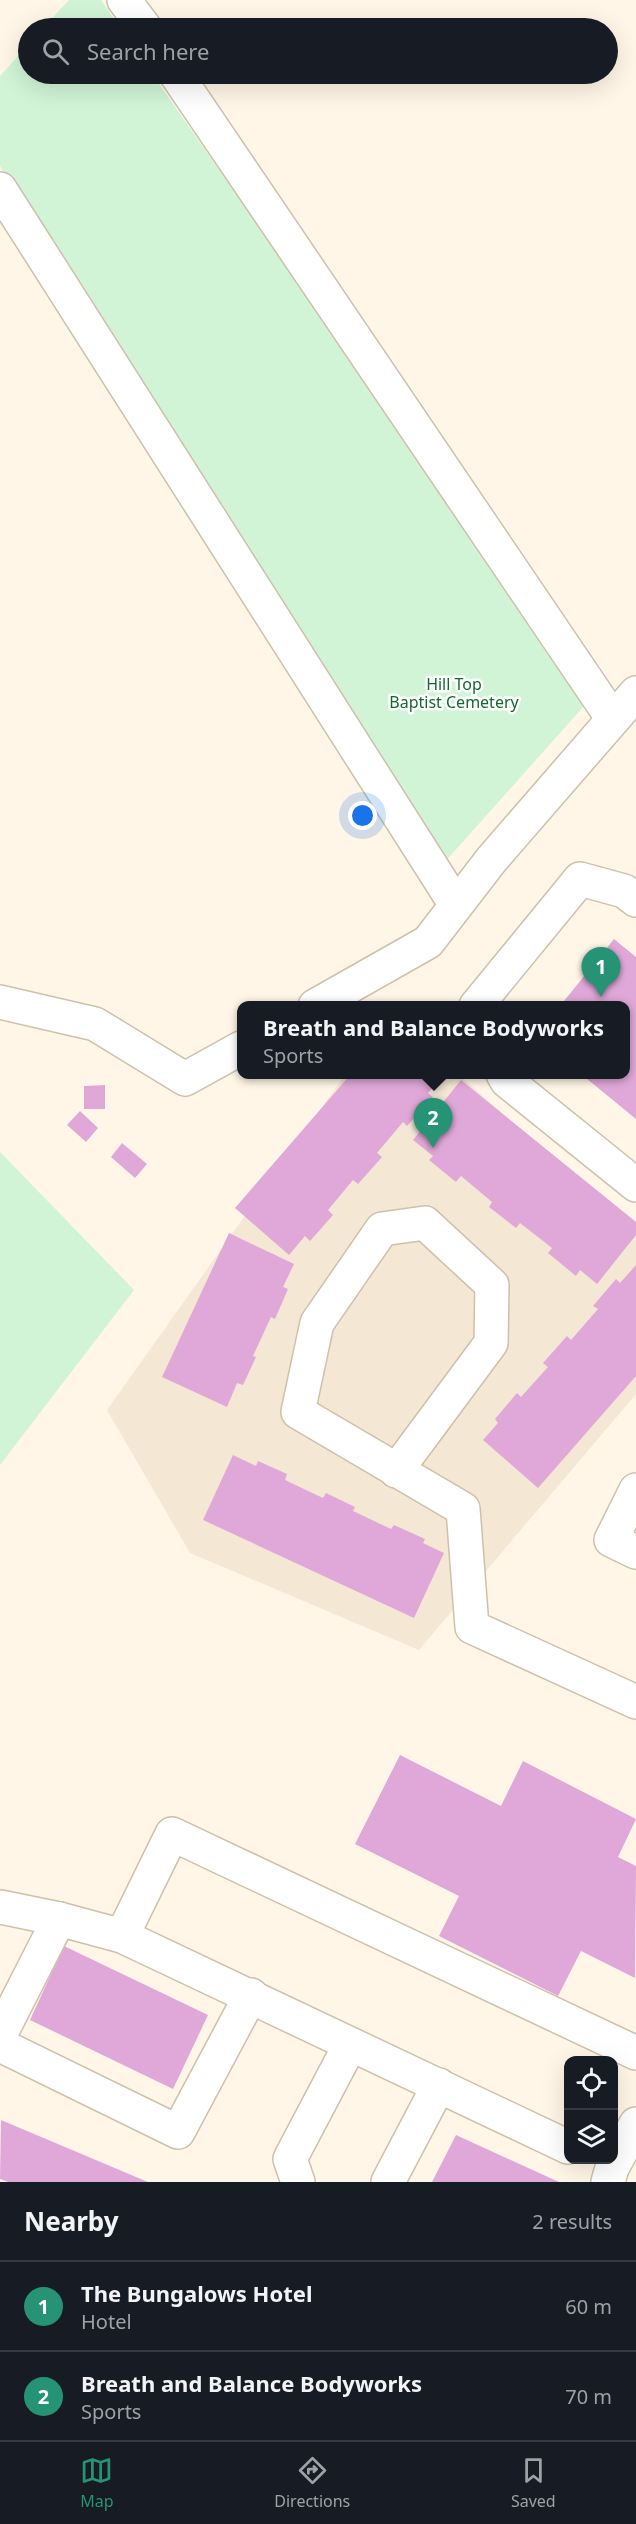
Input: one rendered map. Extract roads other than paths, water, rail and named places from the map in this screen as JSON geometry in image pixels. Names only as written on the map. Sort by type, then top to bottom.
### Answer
[{"type":"lane","points":[[124,0],[138,18]]},
{"type":"lane","points":[[183,84],[613,719]]},
{"type":"lane","points":[[0,189],[456,905]]},
{"type":"lane","points":[[322,1001],[428,942],[492,859],[636,693]]},
{"type":"lane","points":[[480,1001],[580,879],[624,891],[636,900]]},
{"type":"lane","points":[[0,1002],[95,1024],[185,1079],[237,1050]]},
{"type":"lane","points":[[506,1079],[636,1185]]},
{"type":"lane","points":[[396,1471],[491,1343],[492,1285],[425,1223],[382,1229],[317,1323],[298,1412],[396,1471],[463,1509],[472,1627],[636,1702]]},
{"type":"lane","points":[[636,1490],[611,1540],[636,1552]]},
{"type":"lane","points":[[122,1936],[172,1834],[636,2053]]},
{"type":"lane","points":[[0,1907],[59,1919],[122,1936],[251,1995],[350,2045],[439,2085],[564,2146]]},
{"type":"lane","points":[[0,2035],[59,1919]]},
{"type":"lane","points":[[0,2045],[178,2132],[251,1995]]},
{"type":"lane","points":[[298,2182],[290,2159],[350,2045]]},
{"type":"lane","points":[[388,2182],[439,2085]]},
{"type":"lane","points":[[605,2170],[636,2124]]},
{"type":"place","name":"The Bungalows Hotel","points":[[601,997]]},
{"type":"place","name":"Breath and Balance Bodyworks","points":[[433,1148]]},
{"type":"park label","name":"Hill Top Baptist Cemetery","points":[[454,693]]}]
